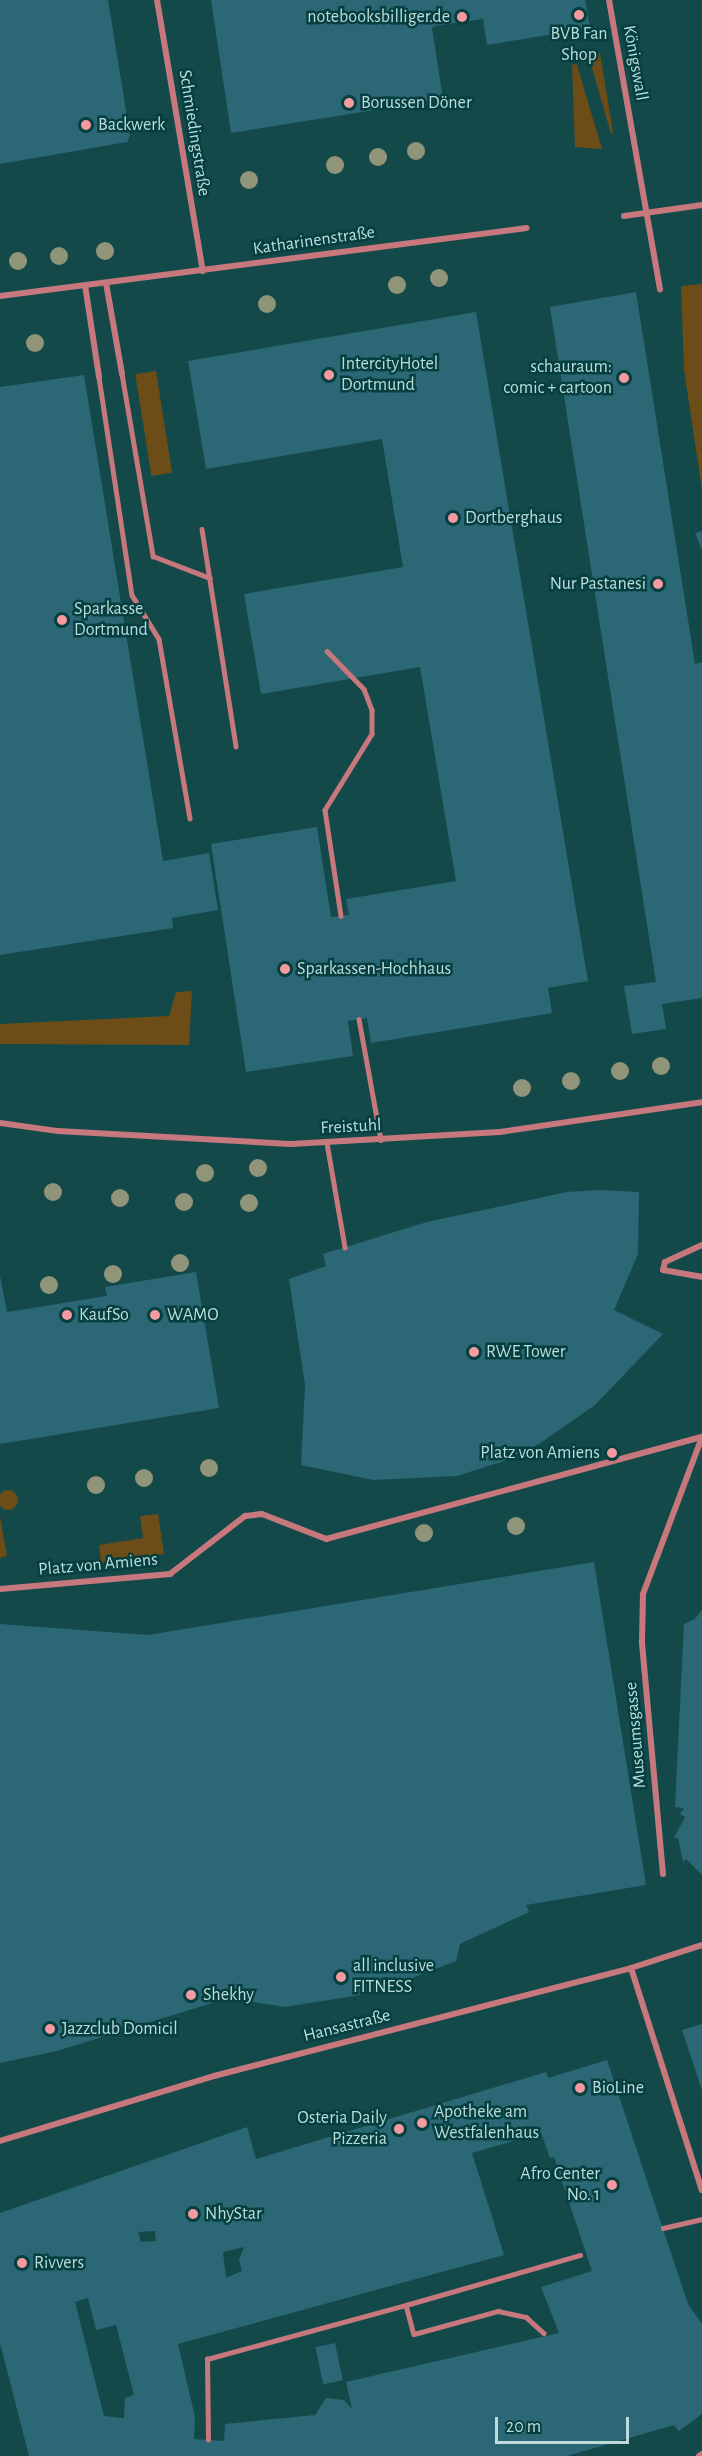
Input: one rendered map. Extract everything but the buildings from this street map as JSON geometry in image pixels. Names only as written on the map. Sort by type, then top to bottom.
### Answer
[{"type":"street","name":"Schmiedingstraße","points":[[157,0],[202,271]]},
{"type":"street","name":"Königswall","points":[[609,0],[660,290]]},
{"type":"street","points":[[624,216],[702,205]]},
{"type":"street","name":"Katharinenstraße","points":[[0,296],[527,228]]},
{"type":"street","points":[[106,283],[122,374]]},
{"type":"street","points":[[85,285],[99,377]]},
{"type":"street","name":"Freistuhl","points":[[0,1123],[58,1131],[210,1141],[327,1143],[500,1132],[702,1102]]},
{"type":"street","points":[[702,1245],[665,1262],[663,1270],[702,1277]]},
{"type":"street","name":"Platz von Amiens","points":[[0,1589],[170,1574],[245,1516],[262,1514],[326,1539],[702,1437]]},
{"type":"street","name":"Platz von Amiens","points":[[644,1594],[702,1437]]},
{"type":"street","name":"Museumsgasse","points":[[644,1594],[642,1641],[663,1874]]},
{"type":"street","name":"Hansastraße","points":[[0,2141],[214,2076],[630,1968],[702,1945]]},
{"type":"street","points":[[630,1968],[702,2190]]},
{"type":"lane","points":[[122,374],[153,556],[210,578]]},
{"type":"lane","points":[[99,377],[132,595],[159,639],[190,818]]},
{"type":"lane","points":[[202,529],[236,746]]},
{"type":"lane","points":[[327,651],[364,689],[372,710],[372,734],[325,810],[341,916]]},
{"type":"lane","points":[[359,1019],[381,1140]]},
{"type":"lane","points":[[327,1143],[345,1248]]},
{"type":"lane","points":[[663,2228],[702,2218]]},
{"type":"lane","points":[[208,2440],[207,2359],[580,2255]]},
{"type":"lane","points":[[406,2305],[414,2334],[498,2311],[526,2317],[544,2333]]},
{"type":"shaded area","points":[[600,53],[613,132],[611,134],[588,54]]},
{"type":"shaded area","points":[[572,64],[577,65],[602,149],[575,147]]},
{"type":"shaded area","points":[[702,284],[702,490],[684,370],[681,286]]},
{"type":"shaded area","points":[[156,371],[172,473],[151,476],[135,374]]},
{"type":"shaded area","points":[[192,991],[189,1045],[0,1044],[0,1024],[169,1016],[176,992]]},
{"type":"shaded area","points":[[8,1490],[15,1493],[18,1500],[15,1507],[8,1510],[1,1507],[-2,1500],[1,1493]]},
{"type":"shaded area","points":[[158,1514],[164,1554],[101,1563],[99,1545],[143,1538],[140,1516]]},
{"type":"shaded area","points":[[0,1516],[7,1556],[0,1558]]},
{"type":"place","name":"BVB Fan Shop","points":[[579,15]]},
{"type":"place","name":"notebooksbilliger.de","points":[[462,17]]},
{"type":"place","name":"Borussen Döner","points":[[349,103]]},
{"type":"place","name":"Backwerk","points":[[86,125]]},
{"type":"place","name":"IntercityHotel Dortmund","points":[[329,375]]},
{"type":"place","name":"schauraum: comic + cartoon","points":[[624,378]]},
{"type":"place","name":"Dortberghaus","points":[[453,518]]},
{"type":"place","name":"Nur Pastanesi","points":[[658,584]]},
{"type":"place","name":"Sparkasse Dortmund","points":[[62,620]]},
{"type":"place","name":"Sparkassen-Hochhaus","points":[[285,969]]},
{"type":"place","name":"KaufSo","points":[[67,1315]]},
{"type":"place","name":"WAMO","points":[[155,1315]]},
{"type":"place","name":"RWE Tower","points":[[474,1352]]},
{"type":"place","name":"Platz von Amiens","points":[[612,1453]]},
{"type":"place","name":"all inclusive FITNESS","points":[[341,1977]]},
{"type":"place","name":"Shekhy","points":[[191,1995]]},
{"type":"place","name":"Jazzclub Domicil","points":[[50,2029]]},
{"type":"place","name":"BioLine","points":[[580,2088]]},
{"type":"place","name":"Apotheke am Westfalenhaus","points":[[422,2123]]},
{"type":"place","name":"Osteria Daily Pizzeria","points":[[399,2129]]},
{"type":"place","name":"Afro Center No. 1","points":[[612,2185]]},
{"type":"place","name":"NhyStar","points":[[193,2214]]},
{"type":"place","name":"Rivvers","points":[[22,2263]]}]
